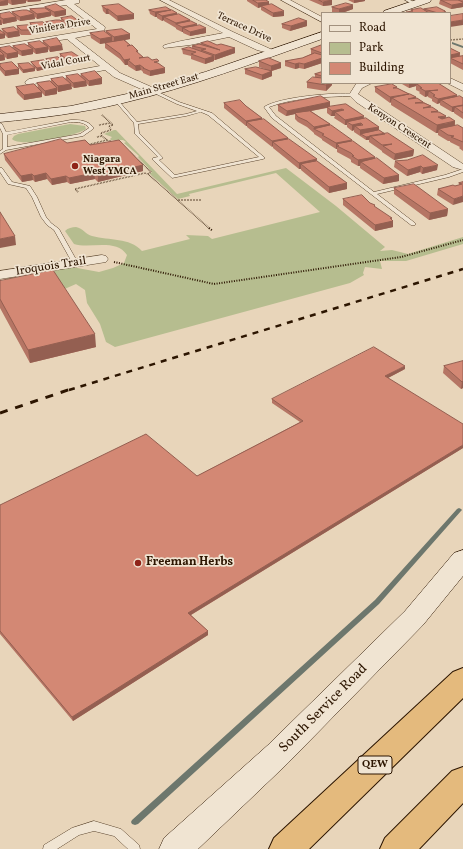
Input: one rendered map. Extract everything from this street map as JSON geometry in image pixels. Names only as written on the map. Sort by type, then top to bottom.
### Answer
[{"type":"highway","points":[[388,752],[463,670]]},
{"type":"highway","name":"QEW","points":[[286,849],[463,680]]},
{"type":"highway","points":[[397,849],[463,781]]},
{"type":"main road","points":[[390,12],[411,2],[426,0]]},
{"type":"main road","name":"Main Street East","points":[[0,118],[68,110],[153,91],[321,36]]},
{"type":"main road","name":"South Service Road","points":[[175,849],[278,754],[409,623],[463,559]]},
{"type":"street","points":[[0,13],[80,0]]},
{"type":"street","name":"Terrace Drive","points":[[164,0],[230,34],[260,48],[273,52]]},
{"type":"street","points":[[285,0],[321,19]]},
{"type":"street","name":"Vinifera Drive","points":[[0,47],[101,30],[102,27],[67,2]]},
{"type":"street","points":[[167,46],[190,43],[230,34]]},
{"type":"street","points":[[68,36],[126,80],[153,91]]},
{"type":"street","name":"Vidal Court","points":[[29,82],[107,67]]},
{"type":"street","points":[[451,82],[463,88]]},
{"type":"street","points":[[353,95],[358,86],[365,84]]},
{"type":"street","name":"Kenyon Crescent","points":[[353,95],[398,127],[457,165],[463,167]]},
{"type":"street","name":"Iroquois Trail","points":[[0,275],[102,259]]},
{"type":"lane","points":[[116,100],[136,123],[138,133],[161,158],[155,159],[174,177],[263,158],[210,114],[178,103],[153,91]]},
{"type":"lane","points":[[353,95],[308,98],[278,103],[266,107],[274,117],[376,193],[413,224]]},
{"type":"lane","points":[[136,123],[186,115],[201,111]]},
{"type":"lane","points":[[0,153],[5,150],[82,135],[91,130],[91,127],[87,123],[71,121],[5,134]]},
{"type":"lane","points":[[0,124],[5,134],[5,150]]},
{"type":"lane","points":[[0,170],[10,183],[28,187],[45,220],[50,226],[56,229],[75,263]]},
{"type":"lane","points":[[376,193],[447,176],[463,170]]},
{"type":"lane","points":[[48,849],[76,831],[94,826],[117,832],[135,849]]},
{"type":"path","points":[[451,40],[463,39]]},
{"type":"path","points":[[100,114],[111,123]]},
{"type":"path","points":[[97,126],[111,123]]},
{"type":"path","points":[[102,136],[101,133],[112,129],[109,126],[113,125],[111,123]]},
{"type":"path","points":[[86,145],[107,140],[113,142]]},
{"type":"path","points":[[128,150],[151,172],[148,174]]},
{"type":"path","points":[[78,192],[75,189],[145,173],[213,231]]},
{"type":"path","points":[[177,200],[202,200]]},
{"type":"path","points":[[102,259],[214,284],[401,257],[463,240]]},
{"type":"green space","points":[[70,124],[85,126],[86,129],[60,138],[36,142],[17,141],[12,139],[18,134]]},
{"type":"green space","points":[[116,130],[177,194],[286,168],[336,206],[385,247],[380,251],[392,250],[408,254],[463,237],[463,244],[406,261],[380,261],[382,269],[365,267],[363,273],[364,275],[350,283],[115,347],[106,342],[100,324],[87,303],[85,290],[76,284],[60,291],[9,286],[6,277],[72,267],[99,272],[124,263],[127,255],[116,247],[110,245],[74,244],[65,231],[72,227],[76,227],[92,236],[99,238],[131,243],[142,251],[190,239],[186,235],[208,236],[212,239],[320,212],[276,173],[189,194],[190,196],[178,199],[150,174],[152,172],[138,157],[139,156],[124,143],[126,142],[123,140],[111,140],[110,139],[112,137],[104,134]]},
{"type":"building","points":[[253,0],[266,0],[269,2],[258,3]]},
{"type":"building","points":[[319,0],[332,0],[323,2]]},
{"type":"building","points":[[441,0],[458,0],[463,3],[452,5]]},
{"type":"building","points":[[346,3],[353,5],[339,9],[332,7]]},
{"type":"building","points":[[56,4],[66,10],[54,12],[45,7]]},
{"type":"building","points":[[119,4],[134,14],[117,16],[102,6]]},
{"type":"building","points":[[272,4],[284,11],[273,13],[261,6]]},
{"type":"building","points":[[166,7],[171,10],[155,12],[149,10]]},
{"type":"building","points":[[437,7],[446,12],[434,12],[424,9]]},
{"type":"building","points":[[45,8],[51,12],[37,14],[30,9]]},
{"type":"building","points":[[421,8],[427,12],[406,12],[413,11],[411,10]]},
{"type":"building","points":[[27,10],[34,14],[20,17],[12,12]]},
{"type":"building","points":[[172,10],[177,13],[162,16],[157,13]]},
{"type":"building","points":[[10,12],[16,17],[3,19],[0,17],[0,14]]},
{"type":"building","points":[[179,14],[190,20],[176,23],[164,17]]},
{"type":"building","points":[[463,14],[463,20],[451,22],[451,16]]},
{"type":"building","points":[[72,16],[80,22],[68,24],[61,18]]},
{"type":"building","points":[[299,18],[307,21],[291,26],[282,24]]},
{"type":"building","points":[[60,20],[65,24],[52,26],[46,22]]},
{"type":"building","points":[[191,21],[197,24],[182,27],[176,24]]},
{"type":"building","points":[[43,22],[49,27],[35,29],[30,23]]},
{"type":"building","points":[[28,25],[34,30],[21,30],[17,26]]},
{"type":"building","points":[[200,25],[206,28],[190,32],[183,28]]},
{"type":"building","points":[[14,27],[19,31],[7,33],[2,29]]},
{"type":"building","points":[[122,29],[130,34],[114,37],[106,31]]},
{"type":"building","points":[[104,31],[112,37],[100,39],[90,33]]},
{"type":"building","points":[[57,38],[62,45],[50,47],[43,41]]},
{"type":"building","points":[[124,40],[130,45],[127,46],[132,45],[143,57],[139,58],[148,57],[152,60],[157,59],[159,61],[154,62],[165,68],[150,71],[140,65],[135,66],[128,60],[130,59],[124,60],[120,54],[105,43]]},
{"type":"building","points":[[40,41],[48,47],[35,49],[28,43]]},
{"type":"building","points":[[208,41],[217,45],[221,44],[235,48],[215,55],[201,50],[206,49],[192,46],[199,44],[220,50],[201,43]]},
{"type":"building","points":[[25,44],[33,49],[21,51],[13,46]]},
{"type":"building","points":[[321,45],[321,53],[311,49]]},
{"type":"building","points":[[10,46],[18,52],[7,54],[0,49],[0,48]]},
{"type":"building","points":[[189,47],[214,56],[205,59],[191,54],[196,52],[182,49]]},
{"type":"building","points":[[451,48],[460,53],[451,55]]},
{"type":"building","points":[[72,52],[81,58],[67,60],[60,54]]},
{"type":"building","points":[[315,53],[321,55],[321,58],[304,64],[295,64],[285,61],[302,58]]},
{"type":"building","points":[[463,56],[463,64],[451,58]]},
{"type":"building","points":[[58,57],[65,63],[52,65],[46,59]]},
{"type":"building","points":[[269,58],[281,63],[271,66],[259,61]]},
{"type":"building","points":[[44,60],[50,66],[37,68],[31,62]]},
{"type":"building","points":[[12,62],[19,69],[5,71],[0,66],[0,64]]},
{"type":"building","points":[[29,63],[35,68],[23,70],[18,64]]},
{"type":"building","points":[[256,67],[272,71],[262,75],[245,69]]},
{"type":"building","points":[[95,71],[102,78],[89,81],[81,74]]},
{"type":"building","points":[[321,72],[321,76],[315,74]]},
{"type":"building","points":[[78,74],[86,81],[73,83],[66,76]]},
{"type":"building","points":[[63,77],[71,84],[58,86],[51,79]]},
{"type":"building","points":[[313,77],[321,78],[321,84],[328,84],[326,85],[307,82]]},
{"type":"building","points":[[50,81],[57,88],[45,91],[37,83]]},
{"type":"building","points":[[34,84],[42,92],[24,95],[16,87]]},
{"type":"building","points":[[392,84],[397,87],[393,88],[397,88],[409,94],[390,97],[375,87]]},
{"type":"building","points":[[417,84],[440,84],[457,95],[438,99],[429,91],[438,90],[425,91],[420,88],[422,88]]},
{"type":"building","points":[[410,94],[416,97],[408,99],[417,98],[423,102],[415,103],[424,103],[431,106],[423,108],[432,107],[438,111],[431,112],[439,112],[446,116],[438,117],[442,119],[449,117],[455,121],[437,125],[392,98]]},
{"type":"building","points":[[321,96],[330,102],[287,111],[278,105]]},
{"type":"building","points":[[460,96],[463,98],[463,105],[452,107],[441,100]]},
{"type":"building","points":[[240,100],[262,118],[246,121],[224,103]]},
{"type":"building","points":[[346,104],[364,116],[345,120],[335,112],[344,110],[332,111],[327,107]]},
{"type":"building","points":[[463,106],[463,113],[455,107]]},
{"type":"building","points":[[310,111],[330,124],[314,127],[307,121],[298,117],[295,113]]},
{"type":"building","points":[[366,118],[379,127],[360,130],[355,126],[363,125],[361,123],[352,125],[347,122]]},
{"type":"building","points":[[264,119],[288,138],[272,141],[247,122]]},
{"type":"building","points":[[331,125],[352,140],[336,143],[314,129]]},
{"type":"building","points":[[458,125],[463,128],[463,142],[451,137],[454,136],[448,135],[439,129]]},
{"type":"building","points":[[379,130],[385,134],[366,137],[361,134]]},
{"type":"building","points":[[388,133],[414,150],[395,154],[383,146],[392,144],[382,145],[370,136]]},
{"type":"building","name":"Niagara West YMCA","points":[[61,139],[67,143],[85,140],[90,145],[119,140],[143,165],[98,176],[94,173],[69,178],[66,176],[51,179],[46,173],[34,176],[32,174],[21,176],[4,154]]},
{"type":"building","points":[[289,139],[317,159],[299,163],[273,142]]},
{"type":"building","points":[[353,141],[375,157],[358,160],[352,156],[354,156],[351,153],[337,146],[339,146],[337,144]]},
{"type":"building","points":[[423,155],[438,165],[423,168],[421,166],[408,170],[395,161],[407,160]]},
{"type":"building","points":[[377,158],[399,175],[384,178],[361,162]]},
{"type":"building","points":[[317,161],[347,183],[329,187],[301,164]]},
{"type":"building","points":[[463,182],[463,196],[454,199],[438,189],[453,185],[455,186],[462,184],[459,183]]},
{"type":"building","points":[[414,184],[448,209],[430,213],[394,188]]},
{"type":"building","points":[[362,195],[370,203],[392,218],[390,218],[393,221],[375,225],[343,199]]},
{"type":"building","points":[[0,212],[15,236],[0,239]]},
{"type":"building","points":[[53,270],[95,334],[28,350],[0,299],[0,281]]},
{"type":"building","name":"Freeman Herbs","points":[[374,347],[405,366],[385,376],[463,424],[463,445],[188,613],[208,631],[72,717],[0,631],[0,505],[146,434],[197,476],[303,421],[272,399]]},
{"type":"building","points":[[463,361],[463,381],[462,382],[444,366]]},
{"type":"waterway","points":[[453,43],[463,47]]},
{"type":"waterway","points":[[170,82],[183,77]]},
{"type":"waterway","points":[[135,822],[377,602],[459,510]]},
{"type":"railway","points":[[69,390],[463,269]]},
{"type":"railway","points":[[0,413],[71,389]]},
{"type":"place","name":"Niagara West YMCA","points":[[75,166]]},
{"type":"place","name":"Freeman Herbs","points":[[138,563]]}]
